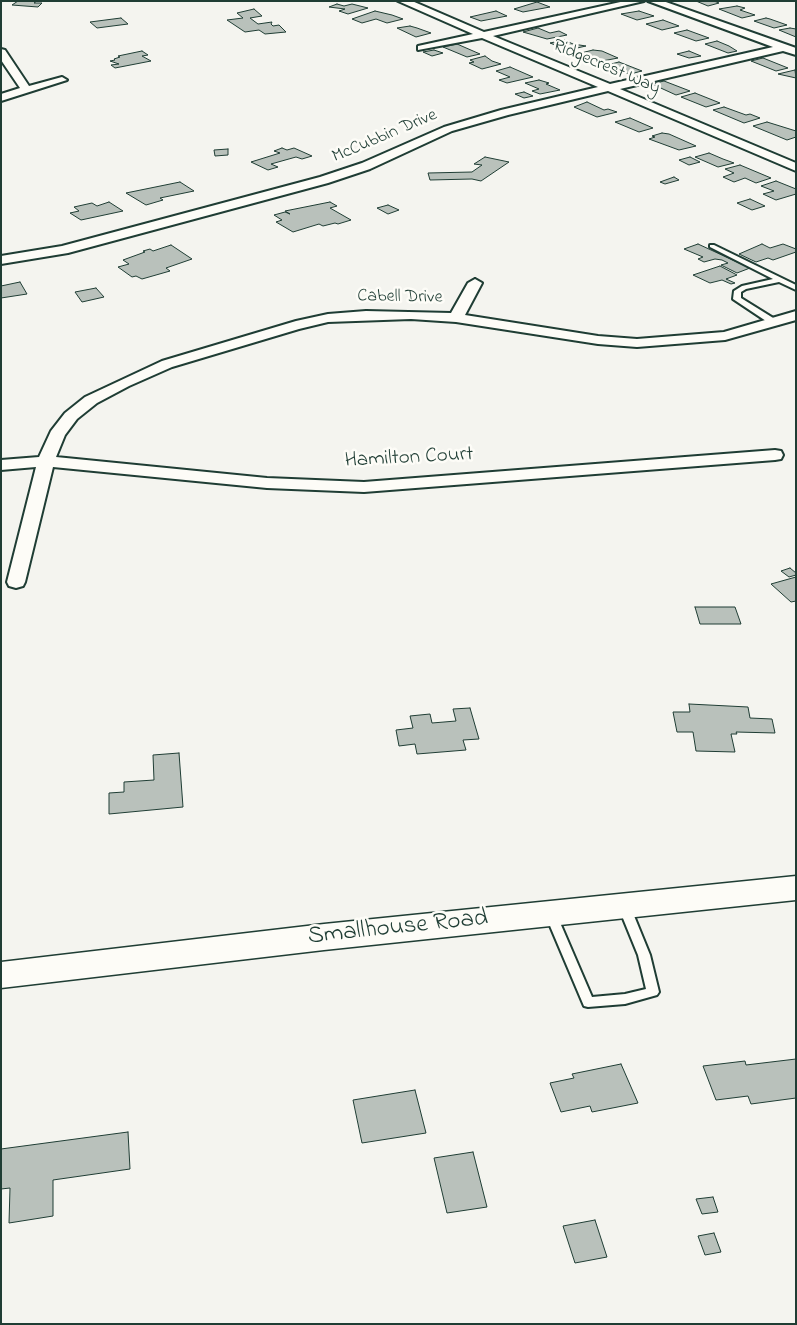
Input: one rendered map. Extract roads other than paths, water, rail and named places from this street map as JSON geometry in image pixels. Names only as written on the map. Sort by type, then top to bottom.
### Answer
[{"type":"street","name":"Ridgecrest Way","points":[[403,1],[796,167]]},
{"type":"street","points":[[422,48],[639,1]]},
{"type":"street","points":[[653,1],[796,52]]},
{"type":"street","name":"McCubbin Drive","points":[[1,260],[63,250],[324,180],[366,166],[457,126],[608,88],[782,48]]},
{"type":"street","points":[[1,52],[26,89],[18,94]]},
{"type":"street","points":[[1,98],[62,80]]},
{"type":"street","points":[[456,318],[475,284]]},
{"type":"street","name":"Cabell Drive","points":[[16,582],[46,461],[57,434],[71,416],[84,406],[123,382],[168,364],[296,325],[328,318],[393,315],[456,318],[598,340],[667,342],[725,336],[775,323],[796,315]]},
{"type":"street","name":"Hamilton Court","points":[[1,465],[46,461],[267,483],[364,488],[775,455]]},
{"type":"street","name":"Smallhouse Road","points":[[1,975],[324,937],[796,888]]},
{"type":"lane","points":[[712,246],[796,288]]},
{"type":"lane","points":[[775,323],[736,299],[738,292],[744,287],[779,280]]},
{"type":"lane","points":[[551,913],[588,1002],[626,999],[653,992],[644,954],[624,906]]}]
